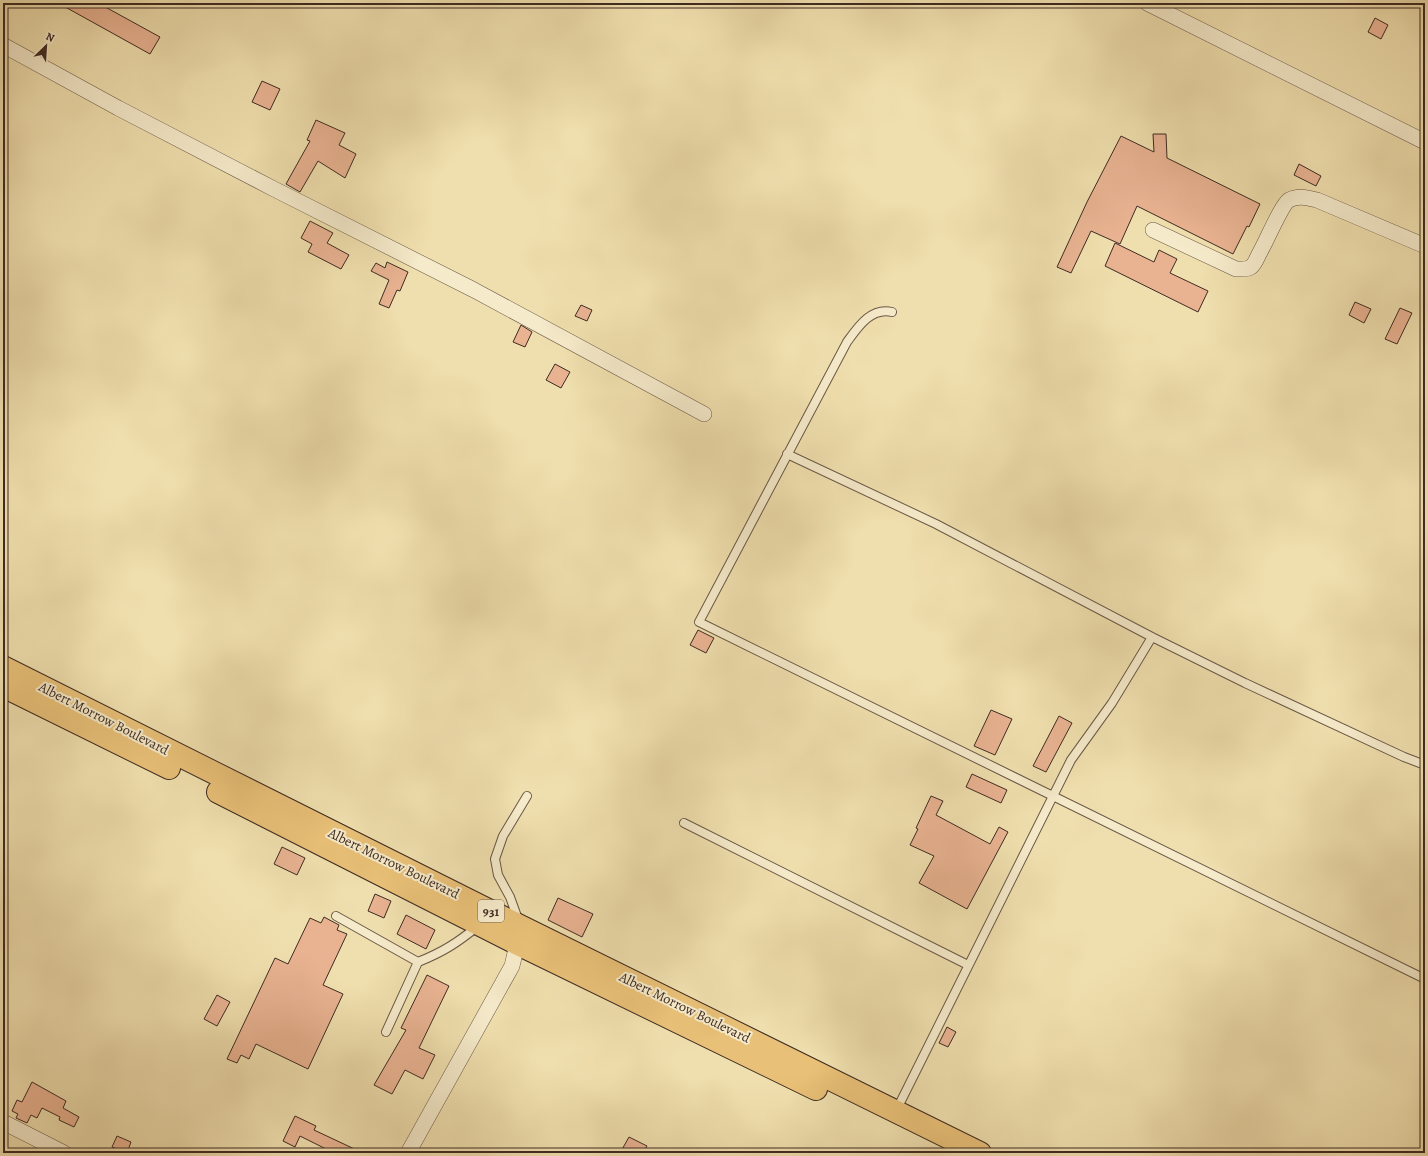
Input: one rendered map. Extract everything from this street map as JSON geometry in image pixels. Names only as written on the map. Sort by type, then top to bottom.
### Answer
[{"type":"highway","name":"Albert Morrow Boulevard","points":[[3,667],[519,935],[947,1153]]},
{"type":"highway","name":"Albert Morrow Boulevard","points":[[3,686],[480,924],[519,935],[896,1111],[980,1153]]},
{"type":"street","points":[[1147,3],[1425,142]]},
{"type":"street","points":[[3,45],[125,112],[474,290],[704,414]]},
{"type":"street","points":[[1153,230],[1236,269],[1244,270],[1252,266],[1256,260],[1281,209],[1289,200],[1301,197],[1317,200],[1425,246]]},
{"type":"street","points":[[408,1153],[512,966],[519,935]]},
{"type":"street","points":[[3,1122],[64,1153]]},
{"type":"lane","points":[[892,312],[884,310],[868,317],[854,333],[844,349],[699,622],[1425,979]]},
{"type":"lane","points":[[787,454],[936,524],[1152,637],[1252,687],[1404,758],[1425,765]]},
{"type":"lane","points":[[896,1111],[1071,760],[1112,703],[1152,637]]},
{"type":"lane","points":[[519,935],[510,897],[498,875],[495,859],[503,836],[527,796]]},
{"type":"lane","points":[[684,823],[968,965]]},
{"type":"lane","points":[[336,916],[418,962]]},
{"type":"lane","points":[[386,1032],[418,962],[443,952],[461,940],[480,924]]},
{"type":"building","points":[[58,3],[98,3],[160,37],[150,54]]},
{"type":"building","points":[[1375,18],[1388,25],[1381,39],[1368,32]]},
{"type":"building","points":[[262,81],[280,89],[270,110],[252,102]]},
{"type":"building","points":[[316,120],[345,133],[339,145],[356,154],[345,178],[318,161],[300,192],[286,184],[310,141],[307,140]]},
{"type":"building","points":[[1153,134],[1166,134],[1167,158],[1260,204],[1249,227],[1247,226],[1233,254],[1137,206],[1120,244],[1091,231],[1071,273],[1057,267],[1087,202],[1121,136],[1154,152]]},
{"type":"building","points":[[1299,164],[1321,176],[1316,186],[1294,175]]},
{"type":"building","points":[[310,221],[333,233],[327,243],[349,255],[341,269],[308,252],[312,244],[301,238]]},
{"type":"building","points":[[1115,243],[1154,262],[1159,250],[1177,259],[1170,273],[1208,291],[1198,312],[1105,266]]},
{"type":"building","points":[[387,262],[408,272],[400,291],[397,290],[389,308],[379,304],[389,280],[371,271],[376,263],[385,268]]},
{"type":"building","points":[[1355,302],[1371,309],[1364,323],[1349,315]]},
{"type":"building","points":[[581,305],[592,310],[587,321],[575,316]]},
{"type":"building","points":[[1400,308],[1412,313],[1397,344],[1385,339]]},
{"type":"building","points":[[521,325],[532,332],[525,347],[513,342]]},
{"type":"building","points":[[555,364],[570,372],[561,388],[546,380]]},
{"type":"building","points":[[698,630],[714,638],[706,653],[690,645]]},
{"type":"building","points":[[991,710],[1012,719],[995,755],[974,746]]},
{"type":"building","points":[[1059,716],[1072,723],[1046,772],[1033,766]]},
{"type":"building","points":[[972,774],[1007,790],[1001,803],[966,787]]},
{"type":"building","points":[[931,796],[943,801],[936,815],[990,844],[999,827],[1008,832],[967,909],[919,883],[934,856],[910,845]]},
{"type":"building","points":[[282,847],[305,858],[297,875],[274,864]]},
{"type":"building","points":[[375,894],[391,901],[384,918],[368,911]]},
{"type":"building","points":[[558,898],[593,914],[582,937],[548,920]]},
{"type":"building","points":[[406,915],[435,930],[426,949],[397,934]]},
{"type":"building","points":[[324,917],[339,925],[337,930],[347,934],[323,985],[343,994],[308,1069],[256,1044],[249,1059],[241,1055],[237,1063],[227,1059],[275,958],[288,964],[310,918],[321,923]]},
{"type":"building","points":[[427,975],[449,986],[419,1048],[435,1055],[423,1079],[405,1070],[392,1094],[374,1085],[406,1030],[401,1028]]},
{"type":"building","points":[[217,995],[230,1002],[217,1026],[204,1019]]},
{"type":"building","points":[[947,1027],[956,1032],[948,1047],[939,1043]]},
{"type":"building","points":[[32,1082],[66,1101],[63,1108],[79,1117],[74,1127],[59,1120],[60,1117],[42,1108],[37,1118],[31,1115],[27,1123],[16,1118],[18,1114],[12,1111],[17,1100],[22,1102]]},
{"type":"building","points":[[295,1116],[316,1126],[314,1130],[363,1153],[334,1153],[300,1136],[295,1147],[283,1141]]},
{"type":"building","points":[[117,1136],[131,1142],[127,1153],[112,1147]]},
{"type":"building","points":[[629,1137],[647,1146],[643,1153],[620,1153]]}]
